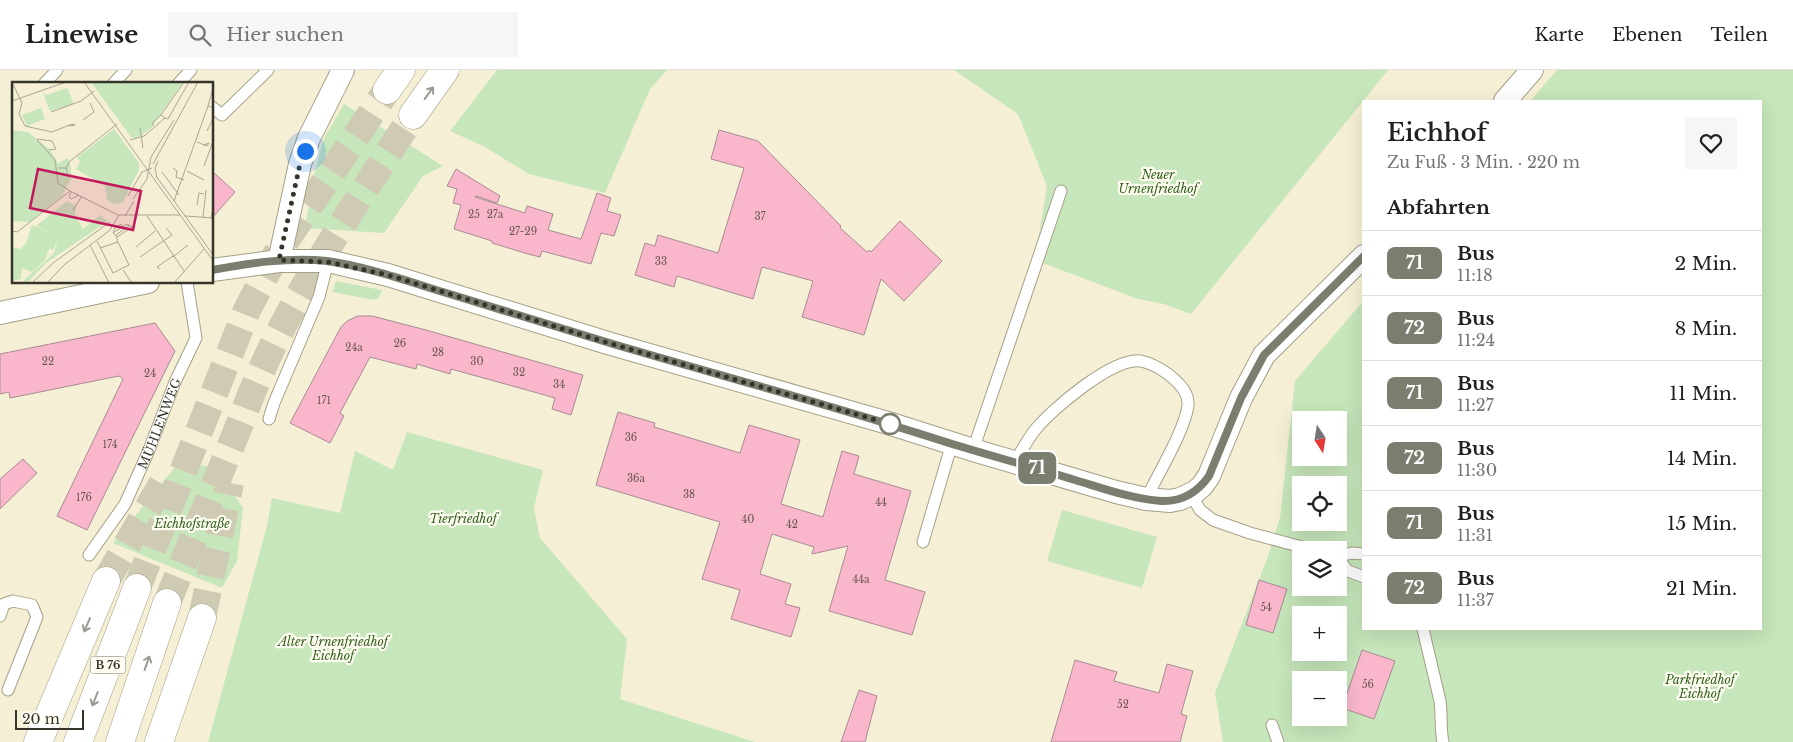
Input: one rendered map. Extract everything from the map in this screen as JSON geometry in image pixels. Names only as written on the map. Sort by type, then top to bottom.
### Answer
[{"type":"highway","points":[[413,115],[445,70]]},
{"type":"highway","points":[[38,742],[106,580]]},
{"type":"highway","name":"B 76","points":[[78,742],[137,588]]},
{"type":"highway","name":"B 76","points":[[120,742],[167,603]]},
{"type":"highway","points":[[159,742],[202,618]]},
{"type":"street","points":[[279,260],[300,164],[309,138],[343,70]]},
{"type":"street","points":[[1506,100],[1532,70]]},
{"type":"street","points":[[214,270],[279,260],[328,262],[394,277],[612,344],[769,388],[963,447],[1146,498],[1170,501],[1191,494],[1202,486],[1209,476],[1241,398],[1264,355],[1362,258]]},
{"type":"street","points":[[0,313],[138,284]]},
{"type":"lane","points":[[46,82],[58,70]]},
{"type":"lane","points":[[115,82],[126,70]]},
{"type":"lane","points":[[182,82],[192,70]]},
{"type":"lane","points":[[214,109],[222,115],[268,70]]},
{"type":"lane","points":[[922,542],[963,447],[1061,191]]},
{"type":"lane","points":[[270,419],[274,403],[319,297],[328,262]]},
{"type":"lane","name":"MÜHLENWEG","points":[[89,555],[124,504],[149,450],[175,382],[196,338],[186,284]]},
{"type":"lane","points":[[1015,462],[1034,431],[1084,386],[1118,366],[1141,361],[1161,370],[1175,380],[1184,390],[1188,400],[1185,418],[1146,498]]},
{"type":"lane","points":[[1191,494],[1200,510],[1212,520],[1292,544]]},
{"type":"lane","points":[[1347,554],[1362,554]]},
{"type":"lane","points":[[1347,570],[1362,576]]},
{"type":"lane","points":[[0,616],[4,604],[13,601],[32,605],[38,617],[8,690]]},
{"type":"lane","points":[[1423,630],[1442,710],[1443,742]]},
{"type":"lane","points":[[1272,726],[1278,742]]},
{"type":"green space","points":[[497,70],[667,70],[650,89],[605,193],[529,174],[483,146],[450,131]]},
{"type":"green space","name":"Neuer Urnenfriedhof","points":[[954,70],[1388,70],[1191,314],[1164,304],[1138,299],[1035,260],[1047,186],[1018,114]]},
{"type":"green space","name":"Parkfriedhof Eichhof","points":[[1557,70],[1793,70],[1793,742],[1223,742],[1215,693],[1267,559],[1280,518],[1295,381],[1362,302],[1362,630],[1762,630],[1762,100],[1531,100]]},
{"type":"green space","points":[[344,104],[443,166],[423,176],[384,233],[305,228],[314,175],[324,138]]},
{"type":"green space","points":[[336,281],[382,290],[379,298],[374,300],[332,292]]},
{"type":"green space","name":"Alter Urnenfriedhof Eichhof","points":[[407,432],[543,470],[534,508],[540,538],[627,639],[620,699],[755,742],[208,742],[267,526],[272,498],[340,513],[355,451],[393,470]]},
{"type":"green space","name":"Eichhofstraße","points":[[180,461],[216,468],[243,508],[237,561],[222,588],[113,543]]},
{"type":"green space","points":[[1062,510],[1157,537],[1142,588],[1047,561]]},
{"type":"building","points":[[719,130],[758,141],[841,226],[840,228],[867,252],[869,250],[871,252],[900,221],[942,261],[904,301],[881,279],[864,335],[802,317],[813,281],[762,267],[753,299],[677,276],[674,287],[635,275],[645,243],[655,246],[658,235],[718,253],[744,168],[711,159]]},
{"type":"building","points":[[456,169],[500,196],[497,203],[475,197],[525,213],[527,206],[553,214],[548,230],[581,239],[597,193],[611,198],[607,211],[621,215],[614,236],[601,233],[591,264],[542,251],[540,257],[528,254],[454,229],[461,205],[453,203],[457,189],[447,186]]},
{"type":"building","points":[[214,173],[235,192],[214,216]]},
{"type":"building","points":[[358,316],[372,316],[426,330],[583,375],[571,415],[552,409],[555,398],[451,369],[450,374],[417,364],[416,369],[370,357],[340,413],[344,416],[330,443],[290,423],[341,327],[347,321]]},
{"type":"building","points":[[155,323],[175,351],[87,530],[57,516],[123,379],[119,376],[10,398],[9,392],[0,394],[0,354]]},
{"type":"building","points":[[618,412],[655,423],[654,427],[740,453],[749,425],[800,440],[781,504],[823,517],[842,451],[859,456],[854,474],[911,491],[885,580],[925,592],[912,635],[829,611],[848,546],[812,554],[814,547],[772,534],[760,574],[791,584],[785,604],[800,608],[791,637],[731,619],[740,590],[702,579],[720,522],[596,485]]},
{"type":"building","points":[[23,459],[37,473],[0,509],[0,479]]},
{"type":"building","points":[[1259,580],[1287,589],[1273,633],[1246,625]]},
{"type":"building","points":[[1362,650],[1395,661],[1374,719],[1347,710],[1347,694]]},
{"type":"building","points":[[1075,660],[1117,672],[1114,681],[1159,693],[1167,664],[1193,671],[1181,714],[1187,716],[1180,742],[1051,742]]},
{"type":"building","points":[[859,690],[877,696],[865,742],[841,742]]},
{"type":"tunnel","points":[[137,588],[247,310],[276,255],[387,90]]},
{"type":"tunnel","points":[[167,603],[259,376],[277,337],[319,261],[413,115]]},
{"type":"tunnel","points":[[106,581],[165,479]]},
{"type":"tunnel","points":[[202,618],[230,483]]},
{"type":"bus line","name":"71","points":[[214,270],[279,260],[315,261],[388,275],[612,344],[888,423],[1116,492],[1158,501],[1170,501],[1180,499],[1195,492],[1209,476],[1241,398],[1264,355],[1362,258]]},
{"type":"route","points":[[305,151],[300,164],[279,260],[328,262],[388,275],[612,344],[890,424]]},
{"type":"park label","name":"Tierfriedhof","points":[[463,518]]}]
